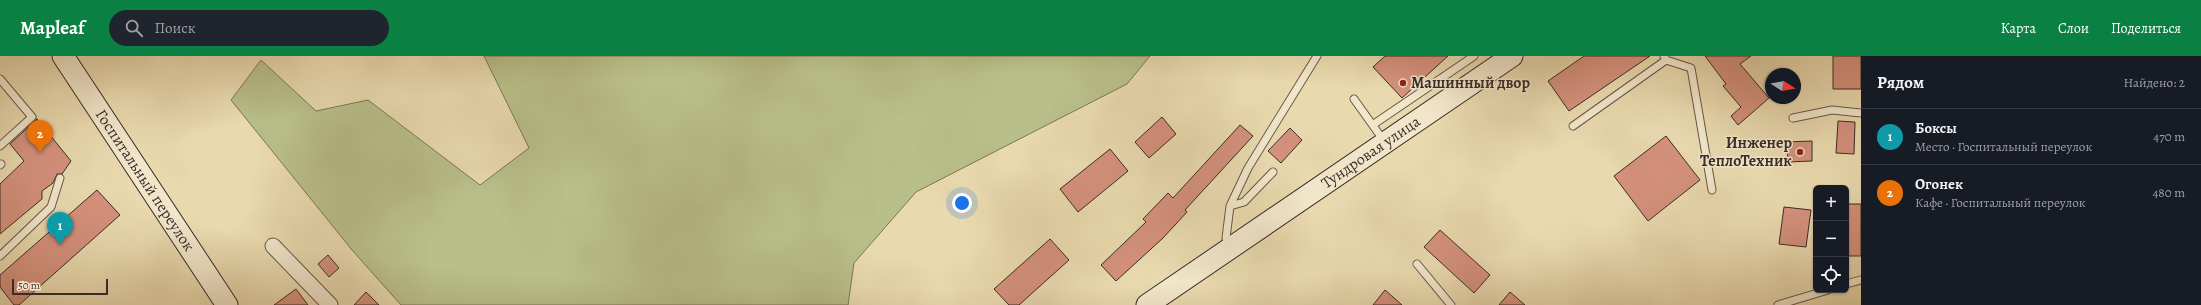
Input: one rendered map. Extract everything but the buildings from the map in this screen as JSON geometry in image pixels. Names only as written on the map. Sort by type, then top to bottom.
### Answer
[{"type":"main road","name":"Госпитальный переулок","points":[[63,56],[226,305]]},
{"type":"main road","name":"Тундровая улица","points":[[1147,305],[1512,56]]},
{"type":"street","points":[[273,246],[330,305]]},
{"type":"lane","points":[[1230,249],[1226,238],[1230,206],[1248,168],[1317,56]]},
{"type":"lane","points":[[1374,124],[1474,56]]},
{"type":"lane","points":[[1573,126],[1665,58],[1691,68],[1712,190]]},
{"type":"lane","points":[[0,79],[32,117],[0,146]]},
{"type":"lane","points":[[1354,99],[1386,142]]},
{"type":"lane","points":[[1792,118],[1832,110],[1861,113]]},
{"type":"lane","points":[[1230,206],[1244,202],[1273,172]]},
{"type":"lane","points":[[0,256],[51,207],[60,178]]},
{"type":"lane","points":[[1417,264],[1451,305]]},
{"type":"lane","points":[[1849,283],[1861,280]]},
{"type":"lane","points":[[1778,305],[1818,293]]},
{"type":"green space","points":[[484,56],[1150,56],[1127,84],[916,192],[854,263],[848,305],[401,305],[352,250],[231,100],[261,60],[316,111],[368,100],[480,185],[529,148]]},
{"type":"place","name":"Машинный двор","points":[[1403,83]]},
{"type":"place","name":"Инженер ТеплоТехник","points":[[1800,152]]},
{"type":"place","name":"Огонек","points":[[40,153]]},
{"type":"place","name":"Боксы","points":[[60,245]]}]
